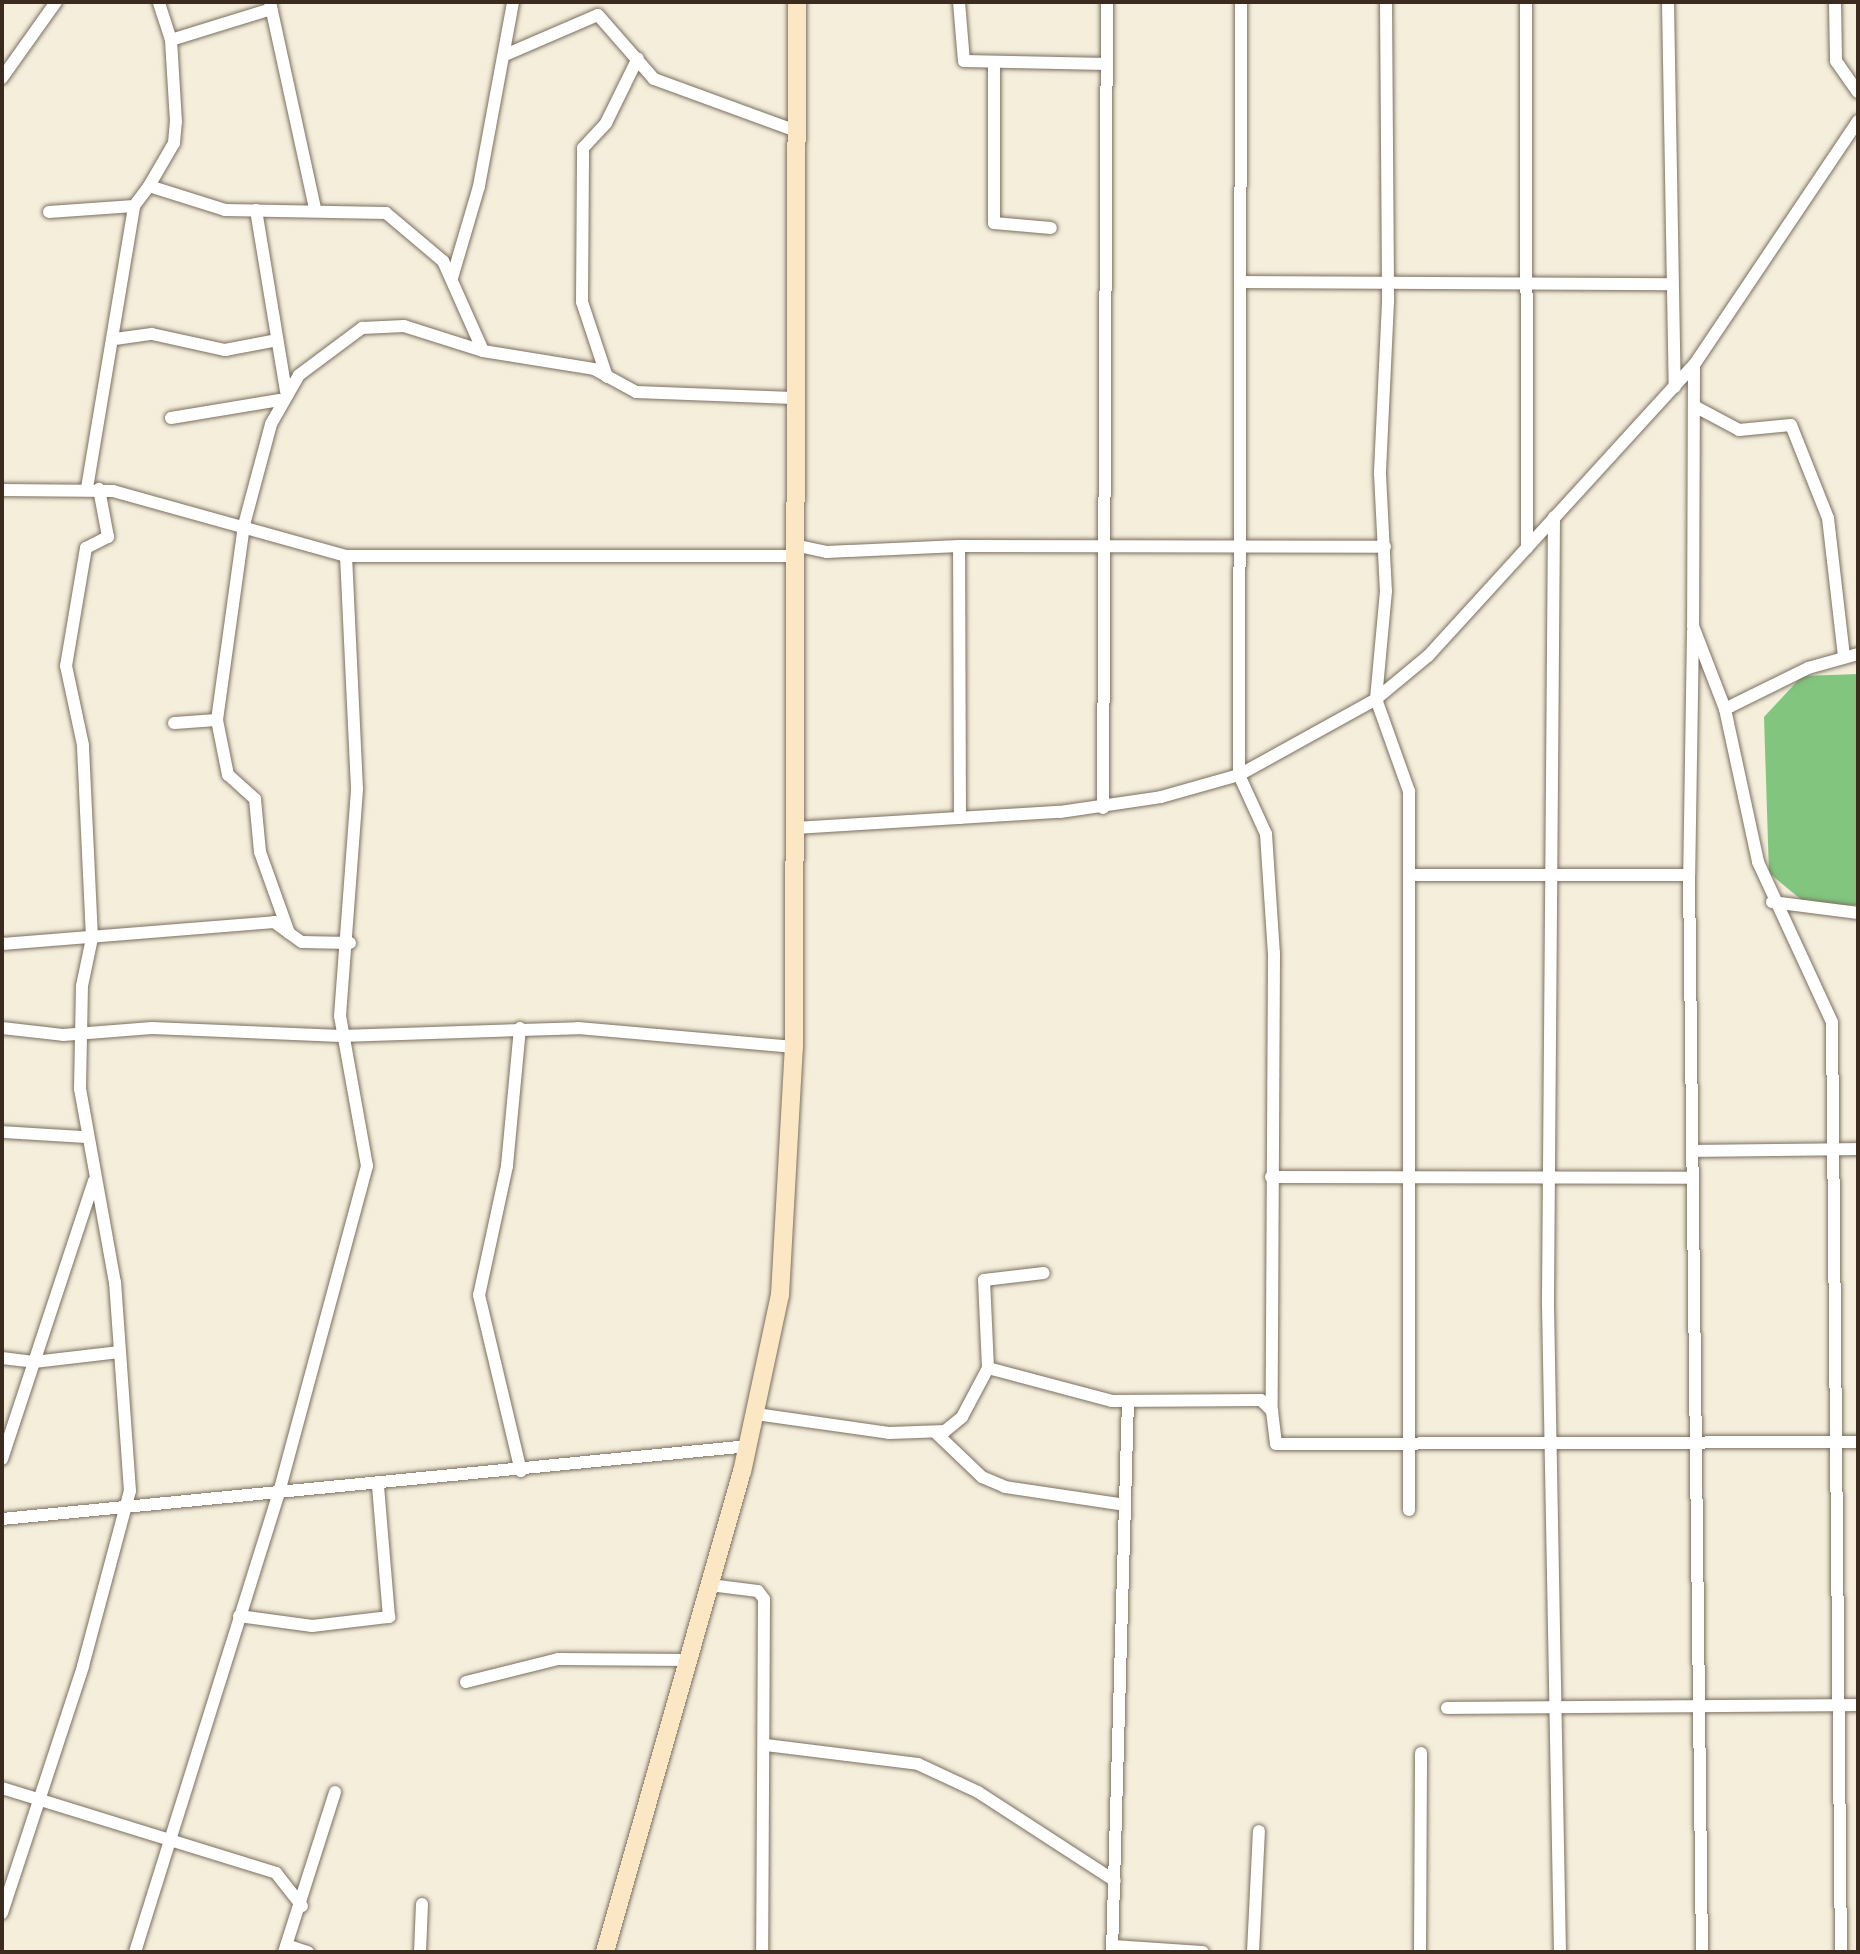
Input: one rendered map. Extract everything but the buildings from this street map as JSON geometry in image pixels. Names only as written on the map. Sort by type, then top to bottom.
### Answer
[{"type":"main road","points":[[605,1952],[749,1446],[780,1295],[794,1047],[793,398],[797,2]]},
{"type":"street","points":[[2,1913],[40,1800],[128,1505],[119,1352],[94,1178],[84,1137],[79,1034],[92,938],[83,745],[66,666],[86,548],[108,537],[93,488],[134,206],[174,143],[171,40],[159,2]]},
{"type":"street","points":[[452,278],[505,55],[513,2]]},
{"type":"street","points":[[959,2],[961,56],[994,64],[1107,64]]},
{"type":"street","points":[[1103,808],[1100,546],[1107,2]]},
{"type":"street","points":[[1241,2],[1242,544],[1239,775],[1266,834],[1274,953],[1271,1177],[1272,1411],[1276,1444],[1410,1442],[1556,1446],[1858,1442]]},
{"type":"street","points":[[1386,2],[1388,282],[1380,474],[1385,547],[1376,699],[1409,791],[1409,1510]]},
{"type":"street","points":[[1526,2],[1527,548]]},
{"type":"street","points":[[1668,2],[1670,284],[1675,387]]},
{"type":"street","points":[[1835,2],[1836,61],[1858,92]]},
{"type":"street","points":[[2,78],[53,3]]},
{"type":"street","points":[[171,40],[271,6],[315,209]]},
{"type":"street","points":[[505,55],[598,15],[654,79],[796,131]]},
{"type":"street","points":[[607,377],[582,302],[583,148],[606,123],[638,58]]},
{"type":"street","points":[[994,64],[994,223],[1051,228]]},
{"type":"street","points":[[795,828],[1103,808],[1239,775],[1376,699],[1428,656],[1694,365],[1858,121]]},
{"type":"street","points":[[149,186],[214,208],[315,209],[390,215],[452,278],[483,351]]},
{"type":"street","points":[[49,212],[134,206]]},
{"type":"street","points":[[256,210],[272,341],[283,396],[244,525],[217,720],[228,775],[256,804],[260,852],[289,933]]},
{"type":"street","points":[[1242,282],[1670,284]]},
{"type":"street","points":[[171,418],[283,396],[362,328],[404,326],[483,351],[594,369],[636,392],[793,398]]},
{"type":"street","points":[[115,339],[152,334],[225,350],[272,341]]},
{"type":"street","points":[[1694,365],[1696,407],[1689,875],[1702,1952]]},
{"type":"street","points":[[1696,407],[1739,430],[1791,425],[1828,518],[1851,655],[1725,709]]},
{"type":"street","points":[[2,490],[93,488],[244,525],[346,556],[827,552],[959,546],[1242,544],[1385,547]]},
{"type":"street","points":[[1554,517],[1550,1180],[1556,1446],[1560,1952]]},
{"type":"street","points":[[959,546],[960,818]]},
{"type":"street","points":[[135,1952],[278,1496],[367,1166],[341,1036],[350,943],[357,789],[346,556]]},
{"type":"street","points":[[1693,626],[1725,709],[1772,902],[1832,1022],[1841,1952]]},
{"type":"street","points":[[174,723],[217,720]]},
{"type":"street","points":[[1410,875],[1689,875]]},
{"type":"street","points":[[1772,902],[1858,913]]},
{"type":"street","points":[[2,944],[274,922],[302,942],[350,943]]},
{"type":"street","points":[[2,1028],[79,1034],[152,1028],[341,1036],[520,1028],[794,1047]]},
{"type":"street","points":[[520,1028],[507,1166],[479,1295],[521,1471]]},
{"type":"street","points":[[2,1132],[84,1137]]},
{"type":"street","points":[[1693,1151],[1858,1149]]},
{"type":"street","points":[[1271,1177],[1411,1182],[1693,1178]]},
{"type":"street","points":[[2,1459],[94,1178]]},
{"type":"street","points":[[756,1414],[936,1433],[962,1417],[988,1368],[984,1280],[1044,1273]]},
{"type":"street","points":[[2,1358],[34,1362],[119,1352]]},
{"type":"street","points":[[988,1368],[1128,1401],[1261,1400],[1272,1411]]},
{"type":"street","points":[[1261,1400],[1272,1387]]},
{"type":"street","points":[[1128,1401],[1112,1949],[1203,1952]]},
{"type":"street","points":[[936,1433],[982,1477],[1005,1487],[1125,1505]]},
{"type":"street","points":[[2,1519],[128,1505],[278,1496],[749,1446]]},
{"type":"street","points":[[239,1616],[312,1626],[389,1617],[378,1486]]},
{"type":"street","points":[[710,1585],[758,1591],[764,1599],[766,1745],[762,1952]]},
{"type":"street","points":[[466,1682],[558,1659],[689,1660]]},
{"type":"street","points":[[1447,1708],[1858,1705]]},
{"type":"street","points":[[766,1745],[918,1764],[991,1800],[1115,1881]]},
{"type":"street","points":[[1420,1952],[1421,1753]]},
{"type":"street","points":[[2,1788],[276,1873],[302,1906]]},
{"type":"street","points":[[308,1952],[286,1949],[302,1906],[335,1792]]},
{"type":"street","points":[[1253,1952],[1259,1831]]},
{"type":"street","points":[[420,1952],[422,1904]]},
{"type":"green space","points":[[1858,674],[1858,905],[1809,906],[1769,873],[1764,717],[1802,676]]}]
